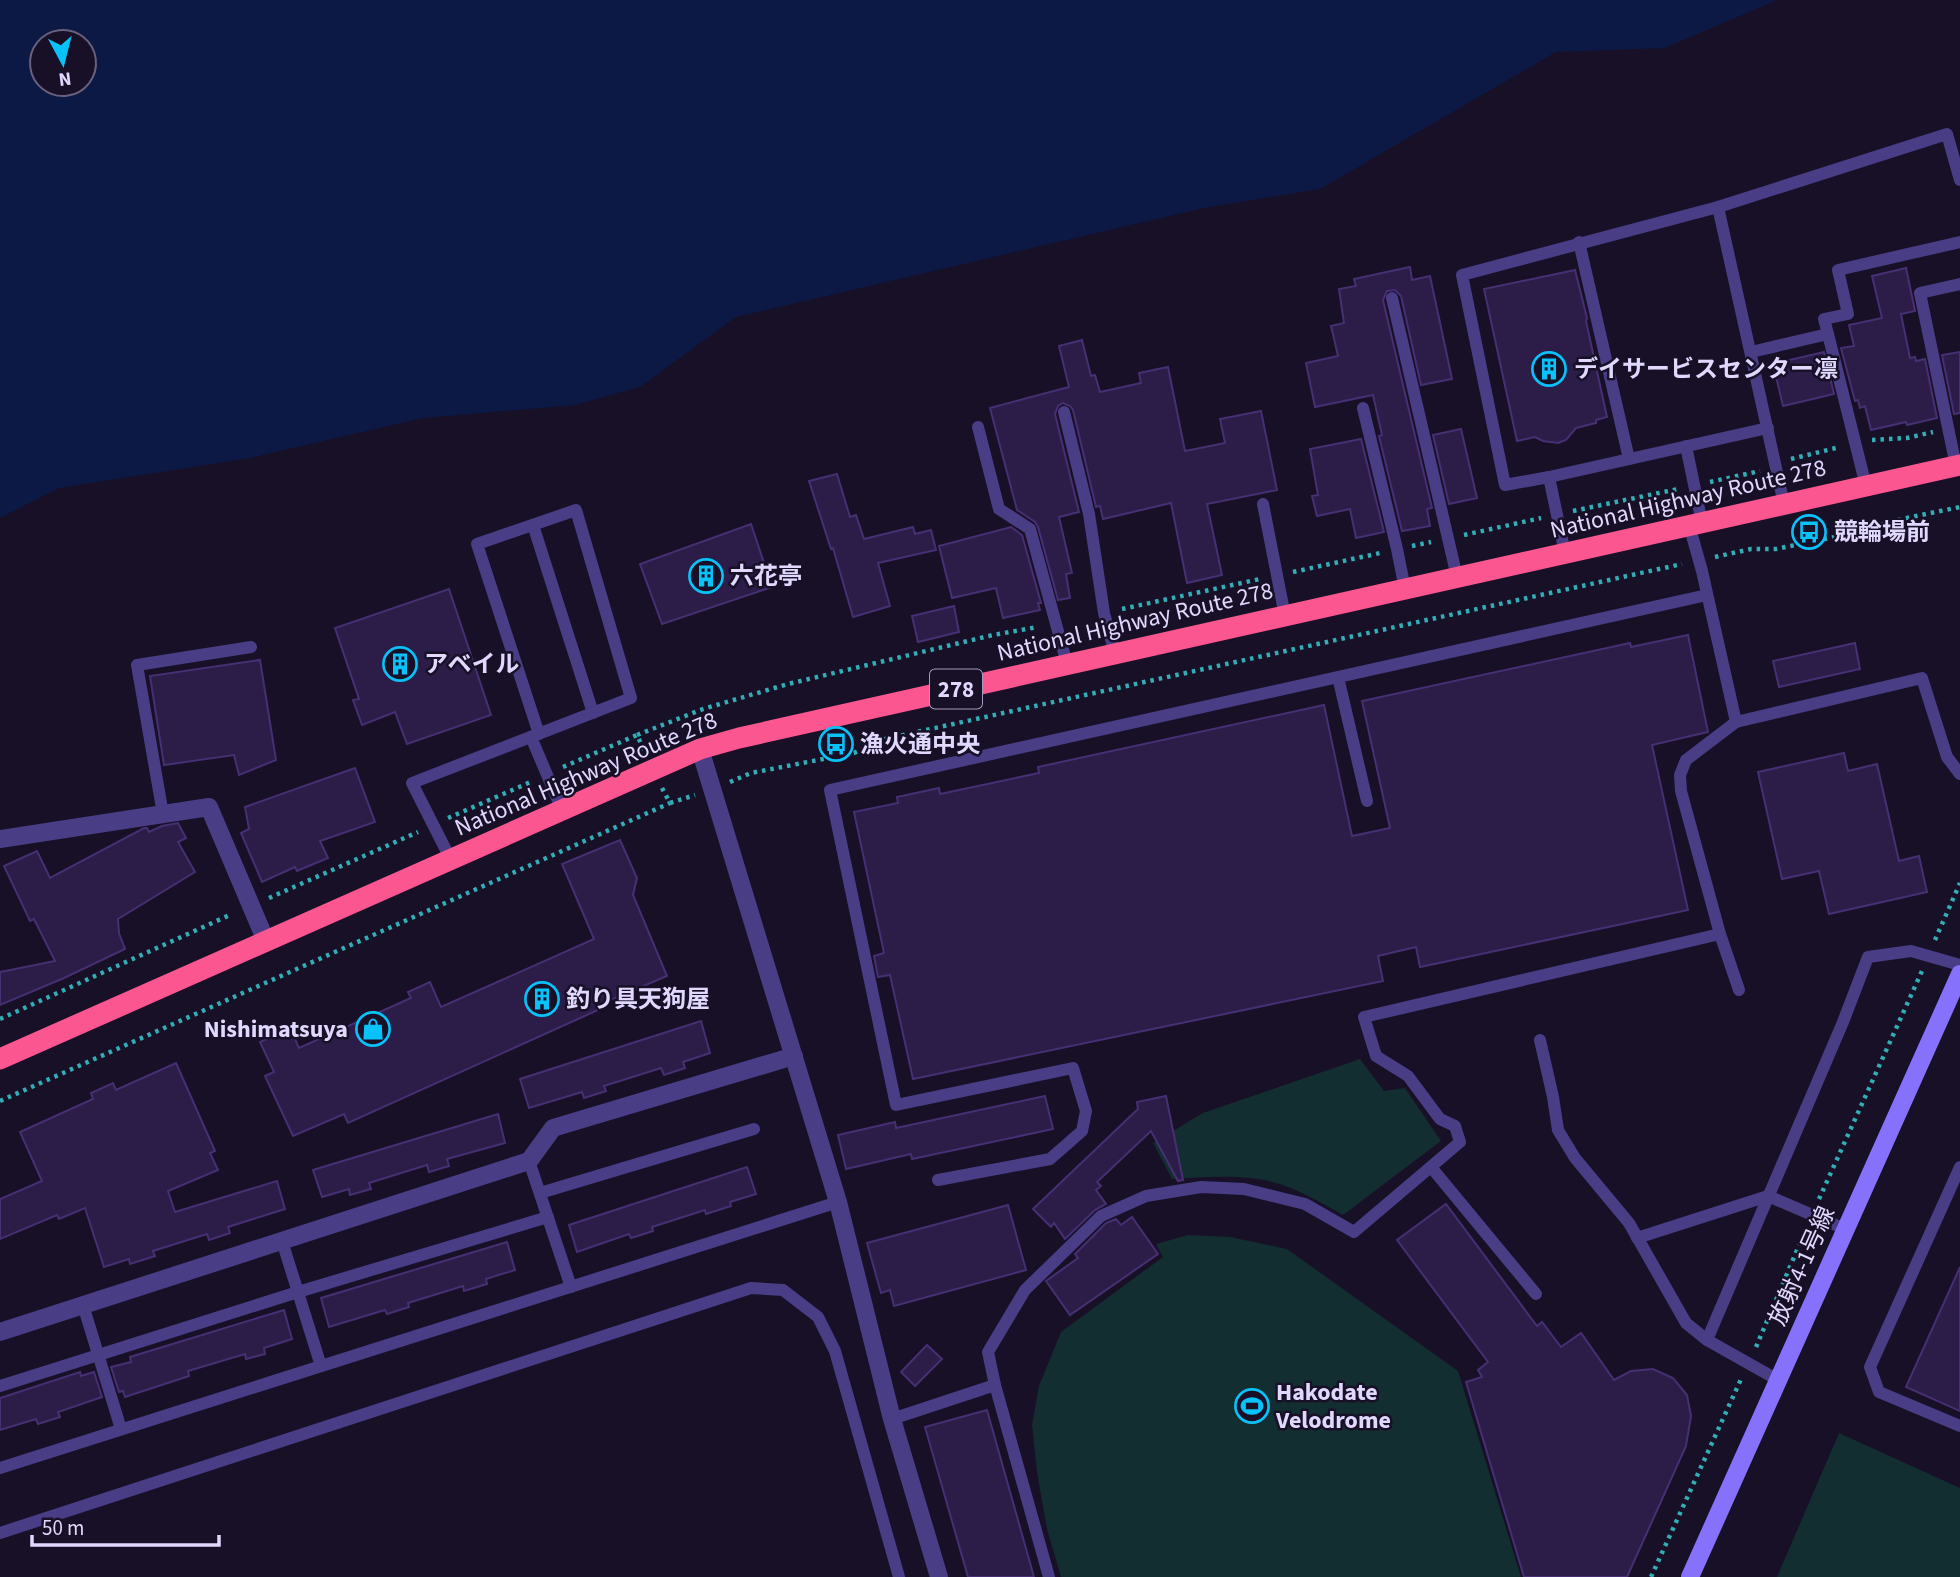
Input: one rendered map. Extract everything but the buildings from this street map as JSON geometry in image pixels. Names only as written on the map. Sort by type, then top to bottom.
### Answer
[{"type":"highway","name":"National Highway Route 278","points":[[0,1059],[701,749],[739,738],[1067,664],[1958,466]]},
{"type":"street","points":[[701,749],[838,1202],[892,1419],[939,1577]]},
{"type":"street","points":[[0,839],[209,807],[266,941]]},
{"type":"street","name":"放射4-1号線","points":[[1690,1577],[1960,974]]},
{"type":"street","points":[[0,1332],[529,1161],[553,1128],[794,1056]]},
{"type":"lane","points":[[1768,428],[1505,485],[1462,275],[1718,207],[1947,134],[1960,180]]},
{"type":"lane","points":[[1718,207],[1784,504]]},
{"type":"lane","points":[[1579,242],[1629,459]]},
{"type":"lane","points":[[1866,486],[1824,319],[1848,314],[1838,270],[1960,242]]},
{"type":"lane","points":[[1958,466],[1920,293],[1960,284]]},
{"type":"lane","points":[[1392,298],[1457,577]]},
{"type":"lane","points":[[1751,352],[1828,334]]},
{"type":"lane","points":[[1363,408],[1405,589]]},
{"type":"lane","points":[[1064,412],[1089,514],[1104,613],[1115,654]]},
{"type":"lane","points":[[978,428],[999,509],[1030,529],[1067,664]]},
{"type":"lane","points":[[1686,446],[1699,561],[1736,722]]},
{"type":"lane","points":[[1549,477],[1565,553]]},
{"type":"lane","points":[[1263,504],[1285,616]]},
{"type":"lane","points":[[451,860],[412,783],[535,735],[632,698],[576,510],[477,544],[535,735],[546,775],[562,810]]},
{"type":"lane","points":[[533,525],[593,713]]},
{"type":"lane","points":[[938,1180],[1050,1159],[1082,1131],[1086,1111],[1073,1068],[896,1104],[830,790],[1707,595]]},
{"type":"lane","points":[[163,814],[137,665],[251,647]]},
{"type":"lane","points":[[1338,677],[1367,801]]},
{"type":"lane","points":[[1739,990],[1720,934],[1681,791],[1680,775],[1686,760],[1736,722],[1923,678],[1947,757],[1960,774]]},
{"type":"lane","points":[[1049,1577],[988,1352],[1025,1290],[1101,1216],[1146,1196],[1200,1187],[1244,1189],[1305,1204],[1354,1232],[1460,1142],[1455,1126],[1440,1119],[1408,1076],[1376,1056],[1364,1017],[1720,934]]},
{"type":"lane","points":[[1707,1340],[1843,1022],[1868,957],[1911,951],[1960,965]]},
{"type":"lane","points":[[1540,1040],[1558,1130],[1576,1158],[1629,1223],[1686,1323],[1707,1340],[1778,1380]]},
{"type":"lane","points":[[540,1194],[754,1129]]},
{"type":"lane","points":[[529,1161],[571,1287]]},
{"type":"lane","points":[[1431,1167],[1536,1294]]},
{"type":"lane","points":[[1960,1167],[1870,1367],[1879,1392],[1960,1426]]},
{"type":"lane","points":[[1637,1238],[1768,1196],[1845,1229]]},
{"type":"lane","points":[[0,1468],[838,1202]]},
{"type":"lane","points":[[0,1386],[548,1217]]},
{"type":"lane","points":[[282,1241],[321,1366]]},
{"type":"lane","points":[[0,1533],[751,1288],[783,1290],[818,1317],[824,1328],[835,1350],[899,1577]]},
{"type":"lane","points":[[83,1305],[121,1429]]},
{"type":"lane","points":[[892,1419],[995,1385]]},
{"type":"path","points":[[0,1101],[670,803],[751,773],[854,753],[885,739],[1751,549],[1776,549],[1864,531],[1892,521],[1960,507]]},
{"type":"path","points":[[0,1019],[637,735],[670,803]]},
{"type":"green space","points":[[1360,1059],[1384,1091],[1405,1088],[1441,1141],[1343,1215],[1313,1198],[1270,1181],[1226,1177],[1172,1179],[1153,1143],[1203,1113]]},
{"type":"green space","name":"Hakodate Velodrome","points":[[1188,1235],[1230,1237],[1287,1249],[1458,1371],[1521,1577],[1061,1577],[1047,1529],[1037,1472],[1032,1425],[1039,1386],[1061,1332],[1163,1257],[1156,1244]]},
{"type":"green space","points":[[1839,1433],[1960,1488],[1960,1577],[1777,1577]]},
{"type":"water","points":[[0,0],[1777,0],[1665,48],[1556,52],[1320,189],[1204,208],[736,317],[640,387],[575,405],[423,418],[250,458],[59,488],[0,518]]},
{"type":"place","name":"デイサービスセンター凛","points":[[1549,369]]},
{"type":"place","name":"競輪場前","points":[[1809,532]]},
{"type":"place","name":"六花亭","points":[[706,576]]},
{"type":"place","name":"アベイル","points":[[400,664]]},
{"type":"place","name":"漁火通中央","points":[[836,744]]},
{"type":"place","name":"釣り具天狗屋","points":[[542,999]]},
{"type":"place","name":"Nishimatsuya","points":[[373,1029]]},
{"type":"place","name":"Hakodate Velodrome","points":[[1252,1406]]}]
